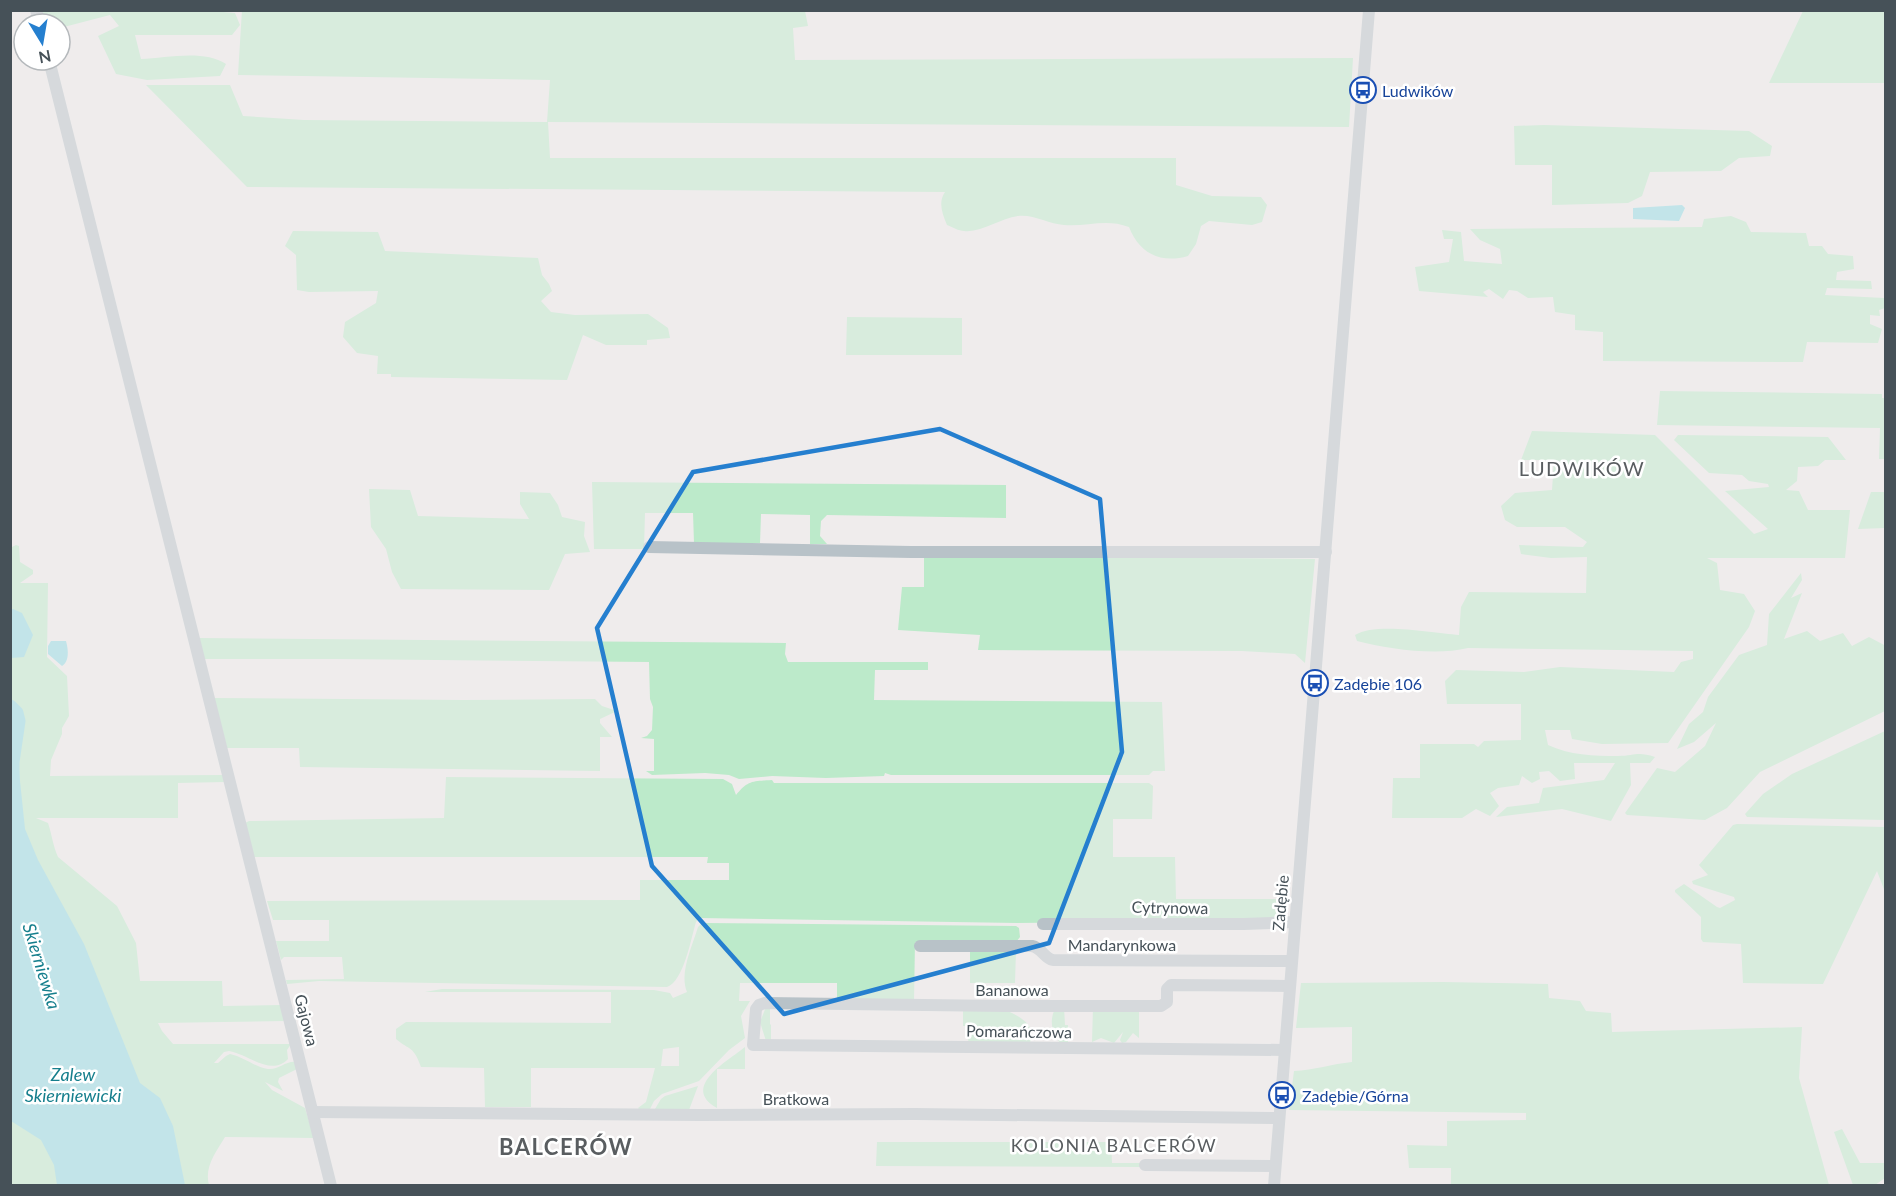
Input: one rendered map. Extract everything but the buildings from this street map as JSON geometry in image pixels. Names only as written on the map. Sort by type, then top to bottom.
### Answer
[{"type":"street","name":"Zadębie","points":[[1274,1185],[1369,10]]},
{"type":"street","name":"Gajowa","points":[[52,72],[331,1185]]},
{"type":"street","points":[[649,547],[911,552],[1326,552]]},
{"type":"street","name":"Cytrynowa","points":[[1043,924],[1295,922]]},
{"type":"street","name":"Mandarynkowa","points":[[921,946],[1032,946],[1041,949],[1048,958],[1053,960],[1292,961]]},
{"type":"street","name":"Bananowa","points":[[753,1045],[756,1009],[765,1003],[1161,1006],[1167,1002],[1168,987],[1171,985],[1290,986]]},
{"type":"street","name":"Pomarańczowa","points":[[753,1045],[1285,1050]]},
{"type":"street","name":"Bratkowa","points":[[313,1112],[1279,1118]]},
{"type":"street","points":[[1145,1165],[1275,1166]]},
{"type":"highlighted area","points":[[940,429],[1100,499],[1122,752],[1049,943],[784,1014],[652,866],[597,628],[693,472]]},
{"type":"green space","points":[[200,10],[235,13],[240,25],[232,35],[135,35],[141,59],[196,56],[217,59],[226,64],[220,76],[147,80],[116,74],[98,36],[119,26],[110,15],[72,25],[72,12],[31,11]]},
{"type":"green space","points":[[242,10],[805,11],[808,26],[793,28],[795,60],[1353,58],[1349,127],[548,122],[550,158],[1176,158],[1176,185],[1212,196],[1261,197],[1267,205],[1262,222],[1252,225],[1209,221],[1201,226],[1196,244],[1188,256],[1178,258],[1160,257],[1145,250],[1138,244],[1129,227],[1121,224],[1064,225],[1029,216],[1018,216],[978,230],[960,230],[947,225],[945,221],[941,204],[945,192],[247,187],[146,85],[230,85],[243,116],[304,120],[547,122],[550,80],[238,75]]},
{"type":"green space","points":[[1803,11],[1885,11],[1885,83],[1769,83]]},
{"type":"green space","points":[[1514,126],[1749,131],[1772,146],[1770,156],[1739,158],[1721,171],[1650,172],[1642,196],[1628,203],[1552,205],[1552,165],[1515,165]]},
{"type":"green space","points":[[1731,216],[1746,222],[1751,232],[1806,233],[1809,246],[1822,246],[1828,254],[1853,256],[1854,269],[1837,272],[1836,280],[1871,281],[1872,289],[1827,288],[1825,295],[1884,298],[1885,293],[1885,308],[1879,310],[1880,316],[1870,315],[1870,324],[1882,329],[1878,343],[1807,342],[1803,362],[1603,361],[1603,332],[1575,330],[1575,315],[1555,312],[1553,297],[1528,298],[1517,291],[1509,290],[1503,299],[1489,289],[1483,292],[1488,297],[1419,291],[1415,267],[1449,262],[1453,239],[1444,239],[1442,230],[1461,232],[1464,261],[1502,264],[1500,249],[1480,240],[1470,229],[1702,227],[1704,219]]},
{"type":"green space","points":[[293,231],[378,232],[385,251],[538,258],[542,275],[552,291],[541,301],[551,312],[575,315],[648,314],[668,328],[670,338],[647,340],[647,345],[606,345],[583,335],[567,380],[391,377],[391,374],[377,374],[378,356],[357,353],[343,337],[345,322],[376,303],[378,291],[309,292],[297,290],[296,255],[285,246]]},
{"type":"green space","points":[[847,317],[962,318],[962,355],[846,355]]},
{"type":"green space","points":[[1660,391],[1882,394],[1882,398],[1885,398],[1885,459],[1879,459],[1880,428],[1657,425]]},
{"type":"green space","points":[[1532,431],[1655,435],[1754,534],[1768,529],[1725,491],[1769,487],[1768,484],[1749,481],[1742,475],[1709,473],[1674,440],[1678,435],[1828,437],[1846,460],[1825,460],[1818,466],[1798,467],[1797,481],[1786,490],[1799,491],[1808,510],[1850,510],[1845,558],[1707,558],[1717,563],[1720,590],[1744,594],[1755,611],[1749,627],[1668,743],[1602,744],[1572,739],[1570,730],[1545,730],[1548,745],[1564,751],[1591,755],[1640,754],[1655,757],[1650,763],[1630,763],[1631,785],[1611,821],[1562,809],[1496,817],[1507,807],[1539,803],[1543,788],[1604,780],[1615,763],[1574,763],[1575,779],[1560,781],[1549,771],[1539,772],[1540,779],[1532,783],[1522,776],[1519,785],[1498,788],[1490,793],[1499,806],[1490,816],[1476,809],[1462,818],[1392,818],[1393,778],[1420,778],[1420,744],[1474,744],[1478,747],[1484,741],[1521,740],[1521,704],[1447,704],[1445,681],[1456,670],[1524,672],[1560,667],[1674,672],[1681,662],[1693,659],[1693,651],[1468,648],[1427,651],[1383,647],[1357,641],[1355,635],[1376,629],[1405,629],[1459,635],[1461,607],[1469,592],[1586,593],[1587,557],[1551,558],[1521,554],[1519,545],[1583,547],[1587,542],[1565,527],[1517,527],[1505,520],[1501,506],[1515,493],[1552,490],[1554,460],[1521,460]]},
{"type":"green space","points":[[592,482],[1006,485],[1006,518],[827,515],[821,521],[820,536],[827,544],[810,544],[810,515],[761,514],[760,543],[694,543],[693,513],[645,513],[644,549],[594,549]]},
{"type":"green space","points":[[369,489],[410,490],[418,516],[529,519],[520,504],[520,492],[550,493],[562,517],[585,522],[584,536],[590,552],[565,554],[549,590],[401,589],[392,572],[386,549],[371,527]]},
{"type":"green space","points":[[1871,492],[1885,492],[1885,528],[1858,529]]},
{"type":"green space","points":[[19,546],[20,562],[33,570],[33,574],[20,583],[48,583],[47,657],[67,676],[69,716],[62,728],[62,734],[51,760],[50,776],[223,775],[225,782],[178,783],[178,818],[36,818],[48,823],[58,857],[117,906],[136,943],[140,981],[222,981],[223,1006],[281,1005],[285,1021],[158,1023],[173,1044],[291,1044],[287,1050],[288,1059],[274,1066],[259,1063],[229,1051],[224,1052],[214,1063],[218,1063],[230,1054],[268,1069],[293,1062],[297,1062],[299,1068],[279,1078],[278,1082],[283,1091],[265,1082],[272,1090],[305,1108],[314,1138],[225,1137],[209,1166],[209,1185],[11,1185],[10,548]]},
{"type":"green space","points":[[924,558],[1315,559],[1305,663],[1295,654],[1242,651],[978,650],[980,635],[898,630],[902,587],[924,587]]},
{"type":"green space","points":[[1801,573],[1802,580],[1791,598],[1802,593],[1784,639],[1807,631],[1820,641],[1843,633],[1852,646],[1869,637],[1886,646],[1885,711],[1760,772],[1727,808],[1705,820],[1627,815],[1625,813],[1657,768],[1675,772],[1705,746],[1716,723],[1694,742],[1677,749],[1689,724],[1703,712],[1708,697],[1739,655],[1767,645],[1769,614]]},
{"type":"green space","points":[[199,638],[786,643],[785,654],[788,662],[928,662],[928,670],[875,670],[874,700],[1162,702],[1165,771],[1153,771],[1149,775],[891,775],[885,773],[884,776],[826,778],[772,776],[739,779],[729,775],[705,773],[652,775],[646,771],[654,771],[654,739],[641,738],[647,736],[652,730],[653,707],[650,699],[649,662],[204,659]]},
{"type":"green space","points":[[214,698],[595,699],[602,706],[617,711],[600,719],[600,723],[612,737],[600,737],[600,771],[300,767],[299,748],[227,748]]},
{"type":"green space","points":[[1885,731],[1885,820],[1747,817],[1745,814],[1763,794],[1792,774]]},
{"type":"green space","points":[[446,777],[723,779],[732,784],[736,795],[751,782],[772,780],[774,783],[1149,783],[1153,786],[1152,819],[1113,819],[1113,857],[1175,857],[1176,899],[1287,899],[1286,920],[1017,923],[699,918],[678,977],[667,987],[319,981],[287,984],[286,980],[344,979],[342,957],[284,957],[281,960],[276,941],[329,941],[329,920],[273,920],[267,901],[640,900],[640,880],[729,880],[729,863],[707,863],[708,857],[254,857],[245,823],[249,821],[444,818]]},
{"type":"green space","points":[[1733,825],[1885,827],[1885,892],[1877,871],[1823,984],[1743,983],[1741,944],[1703,942],[1701,917],[1675,892],[1684,884],[1720,908],[1735,900],[1734,897],[1693,884],[1692,881],[1708,875],[1699,865]]},
{"type":"green space","points":[[702,923],[1016,926],[1019,928],[1020,937],[1016,942],[915,942],[914,1002],[837,1001],[837,983],[740,983],[739,1001],[750,1001],[741,1016],[745,1038],[729,1050],[699,1081],[662,1094],[654,1101],[650,1109],[641,1111],[638,1108],[646,1102],[655,1068],[531,1068],[531,1107],[485,1107],[484,1068],[421,1067],[413,1052],[396,1039],[396,1029],[406,1022],[611,1023],[611,992],[425,992],[442,989],[654,990],[670,993],[673,998],[687,992],[685,968],[698,927]],"holes":[[[679,1047],[679,1066],[661,1066],[663,1049]]]},
{"type":"green space","points":[[970,950],[1016,950],[1015,983],[970,983]]},
{"type":"green space","points":[[1301,983],[1548,984],[1549,998],[1580,1001],[1586,1011],[1611,1013],[1612,1032],[1802,1027],[1799,1078],[1829,1185],[1451,1185],[1451,1168],[1409,1168],[1407,1145],[1447,1146],[1447,1121],[1526,1120],[1526,1113],[1289,1110],[1294,1071],[1352,1062],[1352,1027],[1296,1028]]},
{"type":"green space","points":[[770,1005],[771,1044],[766,1041],[760,1022],[766,1007]]},
{"type":"green space","points":[[963,1007],[997,1008],[1017,1016],[1030,1027],[1032,1037],[1030,1042],[968,1046],[969,1026],[963,1026]]},
{"type":"green space","points":[[1064,1007],[1065,1025],[1068,1025],[1068,1045],[1061,1044],[1054,1033],[1052,1024],[1054,1011]]},
{"type":"green space","points":[[1093,1007],[1139,1007],[1139,1038],[1133,1033],[1126,1042],[1122,1043],[1120,1040],[1123,1032],[1114,1043],[1101,1038],[1092,1042]]},
{"type":"green space","points":[[745,1047],[745,1069],[717,1069],[719,1067]]},
{"type":"green space","points":[[717,1069],[717,1108],[707,1100],[703,1092],[705,1083]]},
{"type":"green space","points":[[698,1086],[689,1110],[655,1109],[665,1096]]},
{"type":"green space","points":[[1842,1129],[1860,1163],[1885,1163],[1885,1178],[1875,1185],[1853,1185],[1834,1132]]},
{"type":"green space","points":[[877,1142],[1111,1142],[1112,1163],[1144,1163],[1144,1167],[876,1166]]},
{"type":"water","points":[[1682,205],[1685,208],[1679,221],[1633,219],[1633,208]]},
{"type":"water","points":[[10,610],[22,613],[33,635],[24,657],[11,658]]},
{"type":"water","points":[[51,641],[66,641],[67,658],[62,666],[48,654]]},
{"type":"water","name":"Zalew Skierniewicki","points":[[11,762],[18,762],[25,829],[38,860],[84,944],[140,1083],[160,1098],[173,1126],[185,1185],[57,1185],[54,1165],[41,1140],[11,1121]]},
{"type":"waterway","name":"Skierniewka","points":[[10,707],[16,713],[18,721],[12,762],[12,782]]},
{"type":"place","name":"Ludwików","points":[[1363,90]]},
{"type":"place","name":"Zadębie 106","points":[[1315,683]]},
{"type":"place","name":"Zadębie/Górna","points":[[1282,1095]]},
{"type":"district","name":"LUDWIKÓW","points":[[1582,468]]},
{"type":"district","name":"KOLONIA BALCERÓW","points":[[1114,1145]]},
{"type":"district","name":"BALCERÓW","points":[[566,1146]]}]
